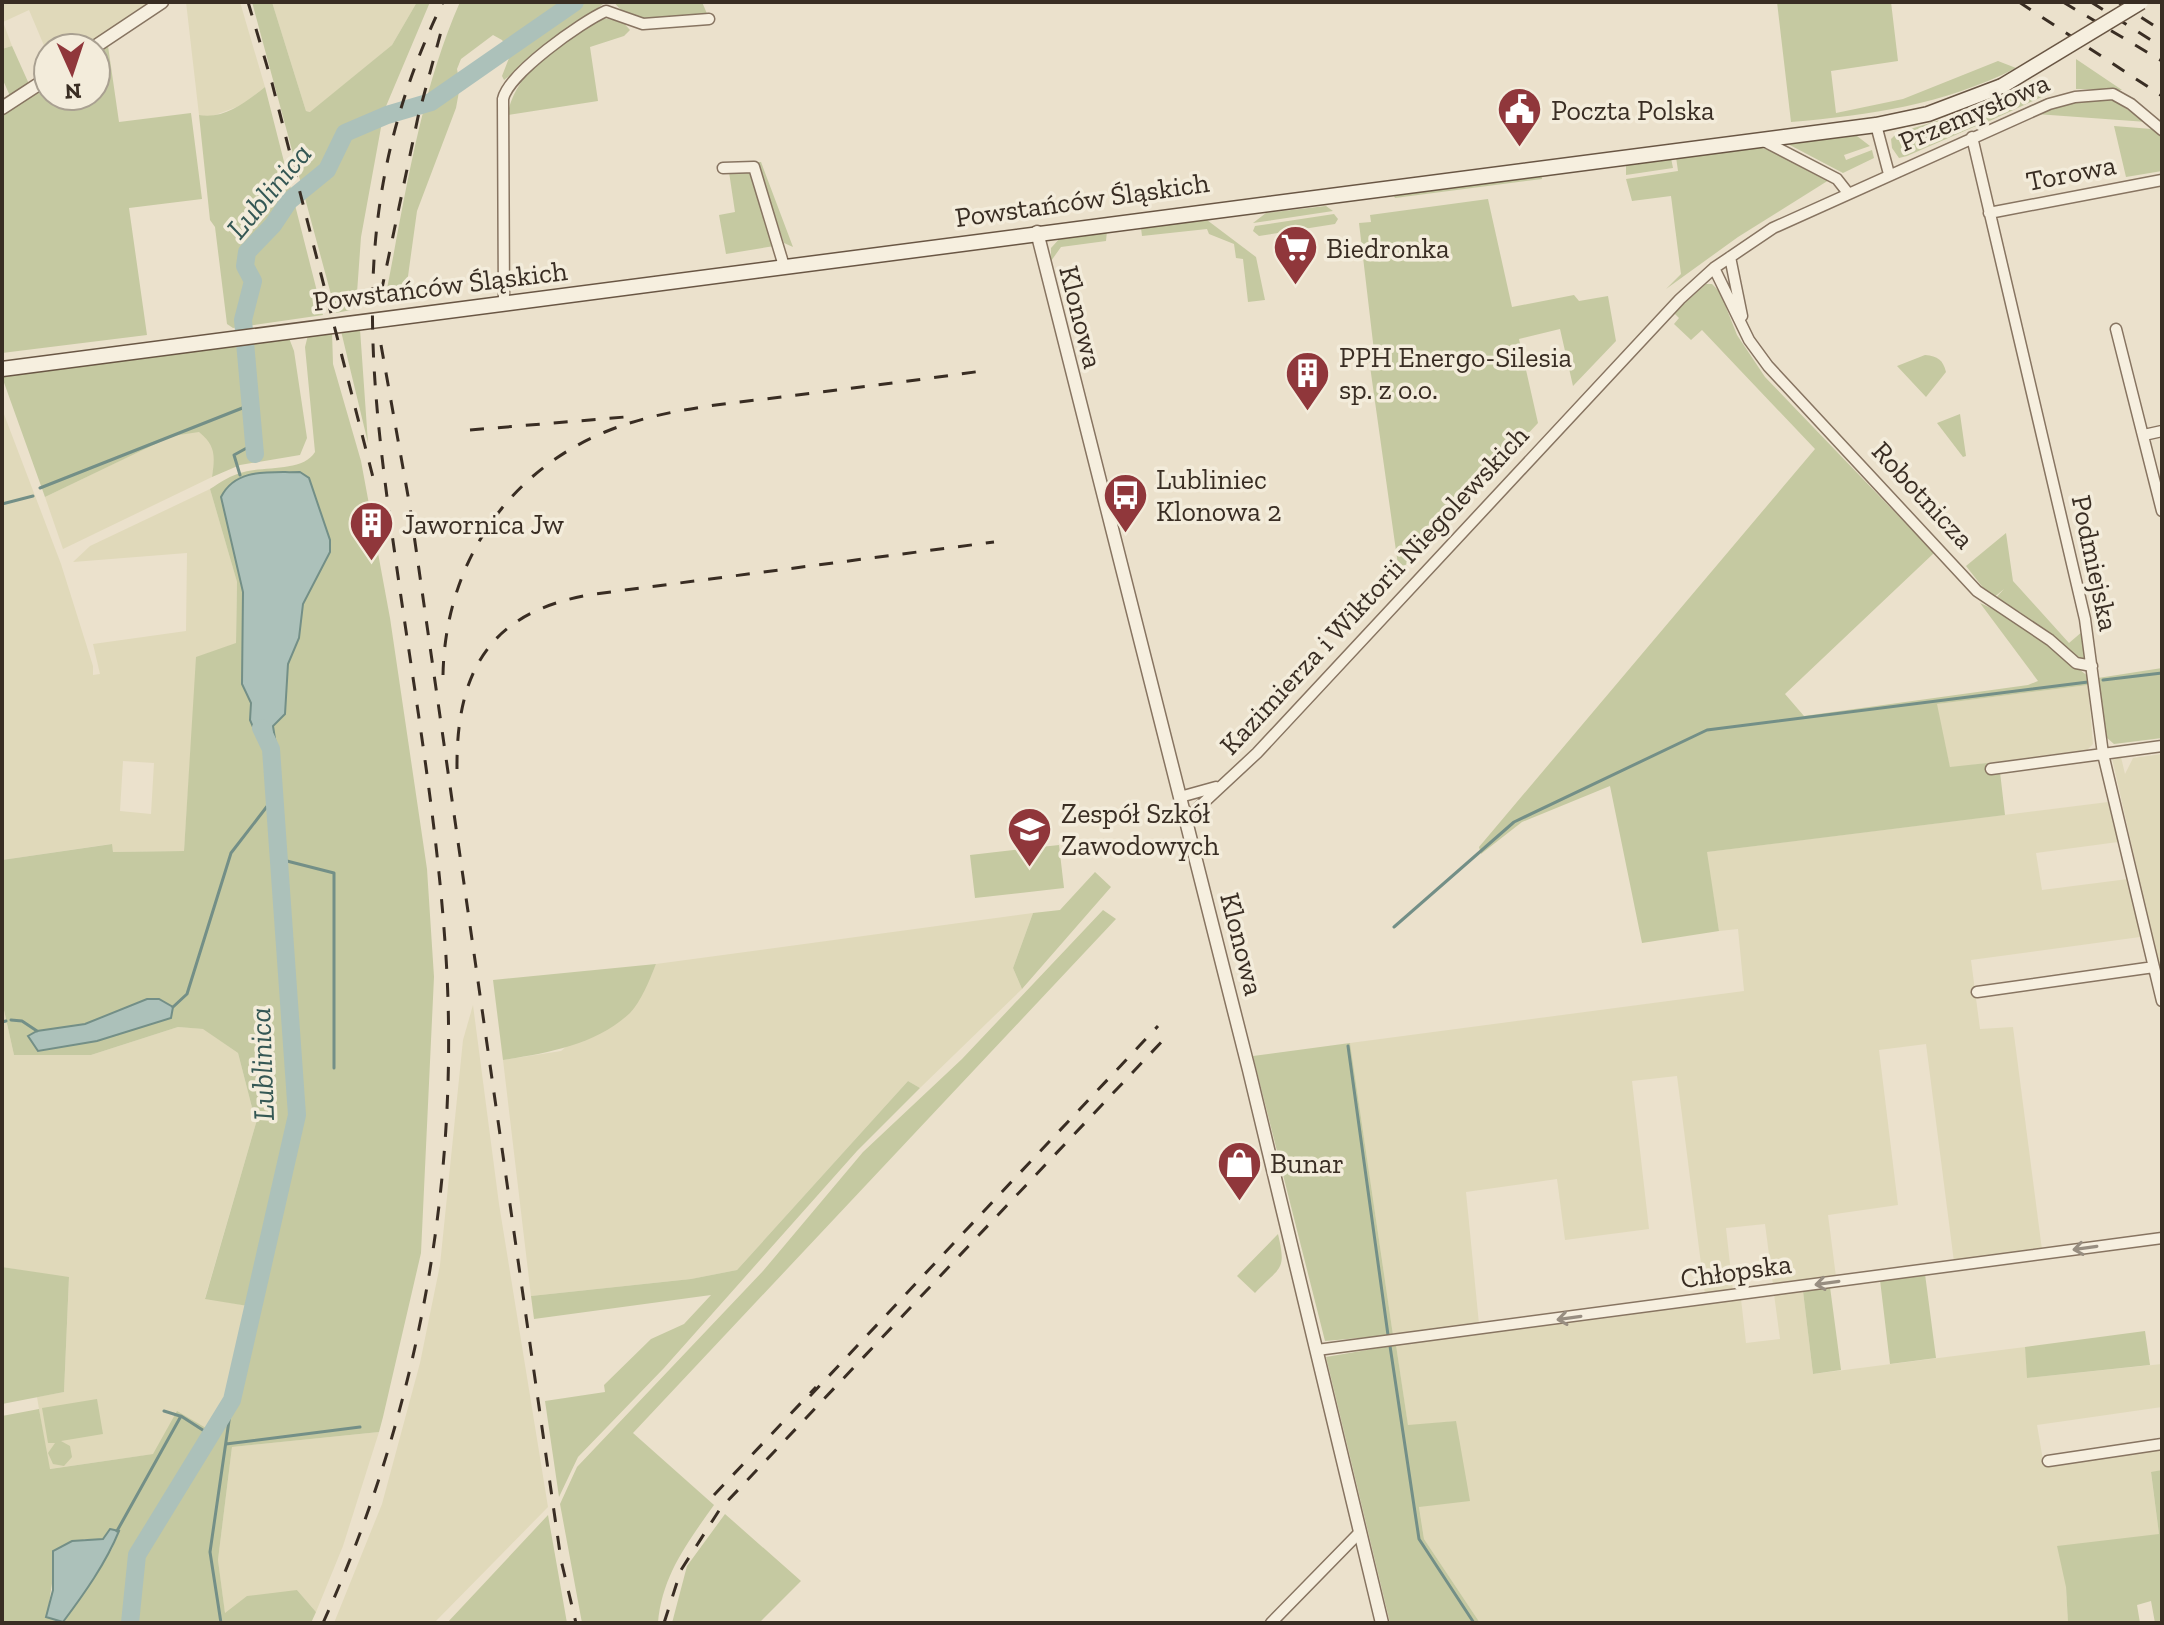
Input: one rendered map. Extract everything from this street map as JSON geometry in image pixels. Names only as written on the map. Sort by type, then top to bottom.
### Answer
[{"type":"main road","name":"Powstańców Śląskich","points":[[2,369],[1876,125],[1928,114],[2002,86],[2141,2]]},
{"type":"street","points":[[112,35],[162,2]]},
{"type":"street","points":[[504,305],[503,99],[510,82],[582,25],[606,11],[643,24],[709,19]]},
{"type":"street","points":[[2,108],[32,88]]},
{"type":"street","name":"Przemysłowa","points":[[1889,174],[2049,104],[2097,94],[2126,100],[2162,130]]},
{"type":"street","points":[[1876,125],[1889,174]]},
{"type":"street","name":"Podmiejska","points":[[1972,137],[2071,558],[2092,666],[2103,754],[2162,1001]]},
{"type":"street","points":[[1760,139],[1837,179],[1848,193]]},
{"type":"street","points":[[723,168],[754,167],[784,266]]},
{"type":"street","name":"Kazimierza i Wiktorii Niegolewskich","points":[[1185,820],[1228,780],[1680,299],[1714,268],[1773,228],[1889,174]]},
{"type":"street","name":"Torowa","points":[[1989,213],[2162,180]]},
{"type":"street","name":"Klonowa","points":[[1037,232],[1180,797],[1382,1623]]},
{"type":"street","name":"Robotnicza","points":[[1730,257],[1743,326]]},
{"type":"street","name":"Robotnicza","points":[[1714,268],[1753,347],[1774,373],[1977,591],[2050,640],[2076,663],[2092,666]]},
{"type":"street","points":[[2116,329],[2162,511]]},
{"type":"street","points":[[2144,435],[2162,431]]},
{"type":"street","points":[[1991,769],[2162,746]]},
{"type":"street","points":[[1180,797],[1203,793],[1228,780]]},
{"type":"street","points":[[1977,992],[2154,967]]},
{"type":"street","name":"Chłopska","points":[[1317,1350],[2162,1238]]},
{"type":"street","points":[[2048,1461],[2162,1444]]},
{"type":"street","points":[[1271,1623],[1360,1532]]},
{"type":"shaded area","points":[[2,2],[153,2],[108,32],[38,32],[29,10],[3,22],[12,46],[2,49]]},
{"type":"shaded area","points":[[186,2],[240,2],[265,87],[242,105],[210,117],[199,115]]},
{"type":"shaded area","points":[[272,2],[417,2],[392,45],[311,112],[306,111]]},
{"type":"shaded area","points":[[2,409],[61,564],[93,666],[93,675],[100,674],[93,644],[186,631],[187,553],[73,562],[90,546],[210,489],[237,582],[236,643],[193,717],[184,851],[113,852],[111,844],[2,860]],"holes":[[[123,761],[154,763],[151,814],[120,811]]]},
{"type":"shaded area","points":[[199,431],[212,442],[215,456],[212,477],[63,549],[45,497],[171,436]]},
{"type":"shaded area","points":[[2088,685],[2093,744],[2087,750],[1950,768],[1936,704]]},
{"type":"shaded area","points":[[2162,754],[2162,981],[2112,758],[2121,757],[2125,774],[2133,758]]},
{"type":"shaded area","points":[[2108,802],[2118,842],[2036,853],[2042,890],[2128,879],[2140,937],[1971,960],[1980,1029],[2013,1027],[2042,1250],[1954,1262],[1926,1044],[1879,1050],[1898,1205],[1828,1215],[1836,1277],[1773,1285],[1765,1224],[1726,1228],[1733,1291],[1705,1295],[1677,1076],[1632,1081],[1649,1229],[1565,1240],[1557,1179],[1466,1192],[1479,1324],[1393,1335],[1350,1043],[1744,991],[1738,929],[1719,931],[1706,852]]},
{"type":"shaded area","points":[[1033,913],[1013,968],[1022,989],[920,1088],[908,1081],[737,1270],[691,1279],[531,1296],[503,1060],[561,1051],[651,976],[656,964]]},
{"type":"shaded area","points":[[2,1001],[14,1055],[91,1055],[178,1027],[204,1029],[238,1053],[256,1123],[205,1298],[254,1307],[240,1375],[211,1431],[154,1454],[49,1469],[37,1397],[64,1392],[69,1278],[2,1267]]},
{"type":"shaded area","points":[[473,1005],[499,1204],[548,1507],[434,1623],[334,1623],[382,1504],[420,1363],[440,1265],[463,1040]]},
{"type":"shaded area","points":[[1803,1291],[1813,1374],[2025,1347],[2028,1378],[2162,1364],[2162,1407],[2037,1425],[2044,1466],[2162,1449],[2162,1470],[2151,1473],[2159,1534],[2066,1587],[2068,1623],[1480,1623],[1424,1539],[1419,1506],[1456,1421],[1408,1426],[1396,1345],[1741,1299],[1746,1343],[1780,1339],[1774,1294]]},
{"type":"shaded area","points":[[379,1432],[343,1546],[316,1612],[297,1590],[225,1614],[218,1560],[232,1447]]},
{"type":"green space","points":[[252,2],[272,2],[306,111],[310,112],[392,45],[417,2],[430,2],[384,111],[361,237],[357,293],[351,310],[336,313]]},
{"type":"green space","points":[[460,2],[603,4],[504,80],[502,76],[511,53],[502,40],[493,35],[461,59],[457,69],[460,86],[456,108],[417,211],[405,298],[389,305],[385,299],[415,148],[434,74]]},
{"type":"green space","points":[[614,2],[702,2],[708,16],[645,19],[623,11]]},
{"type":"green space","points":[[1777,2],[1891,2],[1898,61],[1831,71],[1836,113],[1903,99],[1998,61],[2016,68],[1934,100],[1850,116],[1791,122]]},
{"type":"green space","points":[[601,18],[622,21],[630,30],[624,36],[590,47],[598,101],[508,115],[512,100],[530,71],[557,45]]},
{"type":"green space","points":[[12,46],[29,84],[10,96],[2,78],[2,49]]},
{"type":"green space","points":[[2076,59],[2122,90],[2076,89]]},
{"type":"green space","points":[[112,74],[119,122],[191,113],[202,199],[129,208],[147,335],[2,353],[2,114],[32,95],[32,112],[112,112]]},
{"type":"green space","points":[[2033,80],[2048,94],[1983,124],[1975,109]]},
{"type":"green space","points":[[265,87],[323,315],[233,328],[227,324],[215,227],[210,220],[199,115],[226,112]]},
{"type":"green space","points":[[2111,99],[2147,122],[2036,114],[2067,102]]},
{"type":"green space","points":[[1970,111],[1976,126],[1907,156],[1899,158],[1892,148],[1891,139],[1897,133]]},
{"type":"green space","points":[[2114,126],[2152,129],[2162,138],[2162,171],[2126,177]]},
{"type":"green space","points":[[1857,136],[1870,146],[1844,155],[1846,160],[1872,150],[1874,158],[1843,173],[1786,143]]},
{"type":"green space","points":[[1754,146],[1773,151],[1829,180],[1738,237],[1666,289],[1681,274],[1671,196],[1632,201],[1626,179],[1678,171],[1676,157]]},
{"type":"green space","points":[[1671,158],[1673,168],[1626,175],[1626,163]]},
{"type":"green space","points":[[757,162],[761,162],[793,247],[784,243]]},
{"type":"green space","points":[[749,171],[774,246],[726,254],[719,215],[735,212],[729,172]]},
{"type":"green space","points":[[1541,173],[1542,179],[1395,198],[1392,192]]},
{"type":"green space","points":[[1488,199],[1512,307],[1574,295],[1579,301],[1608,296],[1616,341],[1573,386],[1560,329],[1519,339],[1538,423],[1399,572],[1368,352],[1374,351],[1359,223],[1371,222],[1370,215]]},
{"type":"green space","points":[[1326,206],[1333,211],[1253,223],[1266,213]]},
{"type":"green space","points":[[1334,214],[1338,219],[1335,224],[1259,236],[1253,231],[1255,226]]},
{"type":"green space","points":[[1203,217],[1256,257],[1265,300],[1248,302],[1243,259],[1236,258],[1234,244],[1209,234],[1207,229],[1142,236],[1141,228]]},
{"type":"green space","points":[[1107,231],[1106,241],[1061,247],[1051,261],[1051,248],[1061,237]]},
{"type":"green space","points":[[1706,284],[1712,284],[1720,292],[1737,335],[1765,377],[1934,553],[1785,694],[1804,716],[2028,685],[2038,681],[1980,603],[2017,620],[2089,677],[2088,685],[1937,704],[1950,767],[1987,763],[2000,772],[2005,815],[1707,852],[1719,931],[1642,943],[1610,786],[1522,822],[1481,854],[1479,847],[1815,449],[1702,330],[1691,340],[1674,324],[1679,318],[1674,313]]},
{"type":"green space","points":[[360,329],[368,443],[341,331]]},
{"type":"green space","points":[[332,332],[333,364],[361,461],[390,618],[427,869],[434,977],[421,1253],[383,1417],[379,1432],[232,1447],[218,1560],[225,1613],[247,1596],[297,1590],[316,1612],[311,1623],[2,1623],[2,1416],[39,1409],[50,1469],[153,1454],[177,1411],[211,1431],[240,1376],[254,1307],[205,1299],[256,1123],[238,1053],[203,1029],[178,1027],[91,1055],[14,1055],[2,1001],[2,860],[112,844],[113,852],[184,851],[196,657],[236,643],[237,582],[210,489],[239,473],[302,463],[315,452],[305,347],[308,335]],"holes":[[[147,999],[171,1018],[97,1041],[42,1030],[85,1024]],[[119,1532],[112,1549],[63,1622],[47,1617],[53,1577],[84,1539],[103,1539]]]},
{"type":"green space","points":[[289,338],[294,351],[307,438],[300,455],[240,465],[212,477],[213,452],[205,437],[199,432],[172,436],[45,497],[2,377]]},
{"type":"green space","points":[[1925,355],[1939,359],[1946,372],[1926,397],[1897,366]]},
{"type":"green space","points":[[1960,414],[1966,456],[1963,457],[1937,423]]},
{"type":"green space","points":[[2006,533],[2013,581],[2069,643],[2083,631],[2084,658],[2078,659],[2020,612],[1993,601],[2004,589],[1992,599],[1966,566]]},
{"type":"green space","points":[[2162,668],[2162,738],[2114,744],[2106,737],[2098,678]]},
{"type":"green space","points":[[1059,845],[1064,888],[975,898],[970,855]]},
{"type":"green space","points":[[1095,872],[1111,887],[1022,989],[1013,968],[1033,913],[1060,910]]},
{"type":"green space","points":[[1103,910],[1116,919],[633,1433],[714,1505],[670,1575],[658,1623],[582,1623],[560,1504],[577,1467],[763,1271],[863,1152],[962,1059]]},
{"type":"green space","points":[[656,964],[638,1003],[617,1024],[570,1046],[503,1060],[493,980]]},
{"type":"green space","points":[[1350,1043],[1393,1335],[1325,1341],[1253,1056]]},
{"type":"green space","points":[[908,1081],[920,1088],[857,1151],[664,1368],[578,1457],[559,1497],[545,1401],[605,1392],[604,1385],[651,1339],[684,1324],[711,1295],[534,1319],[531,1296],[691,1279],[737,1270]]},
{"type":"green space","points":[[1278,1234],[1282,1255],[1279,1268],[1255,1293],[1237,1276]]},
{"type":"green space","points":[[2,1267],[69,1277],[64,1392],[2,1404]]},
{"type":"green space","points":[[1925,1274],[1936,1358],[1890,1364],[1880,1280]]},
{"type":"green space","points":[[1830,1287],[1841,1370],[1813,1374],[1803,1291]]},
{"type":"green space","points":[[2145,1331],[2150,1365],[2027,1378],[2025,1347]]},
{"type":"green space","points":[[1396,1345],[1408,1425],[1456,1421],[1470,1501],[1419,1507],[1424,1539],[1480,1623],[1390,1623],[1326,1357]]},
{"type":"green space","points":[[97,1399],[103,1434],[61,1441],[70,1446],[72,1457],[64,1466],[53,1464],[48,1453],[55,1443],[48,1443],[42,1408]]},
{"type":"green space","points":[[2162,1470],[2162,1623],[2155,1623],[2151,1601],[2137,1605],[2140,1623],[2068,1623],[2066,1587],[2057,1546],[2159,1534],[2151,1472]]},
{"type":"green space","points":[[725,1514],[801,1581],[759,1623],[672,1623],[687,1566]]},
{"type":"green space","points":[[548,1515],[567,1623],[447,1623]]},
{"type":"water","points":[[266,472],[300,472],[309,478],[330,540],[330,552],[303,604],[299,638],[288,664],[285,714],[273,726],[276,745],[271,749],[256,734],[250,720],[251,703],[242,684],[243,592],[221,497],[227,487],[245,476]]},
{"type":"water","points":[[147,999],[159,999],[173,1007],[171,1018],[97,1041],[38,1051],[28,1036],[37,1031],[85,1024]]},
{"type":"water","points":[[110,1529],[119,1531],[114,1543],[63,1622],[46,1617],[53,1590],[53,1551],[72,1541],[103,1539]]},
{"type":"waterway","name":"Lublinica","points":[[255,454],[243,320],[253,281],[245,266],[247,252],[273,225],[289,201],[327,170],[345,133],[387,115],[431,102],[575,2]]},
{"type":"waterway","points":[[40,488],[250,405]]},
{"type":"waterway","points":[[240,475],[234,455],[254,444]]},
{"type":"waterway","points":[[2,504],[33,496]]},
{"type":"waterway","points":[[2103,680],[2162,673]]},
{"type":"waterway","points":[[1394,927],[1514,822],[1707,730],[2088,682]]},
{"type":"waterway","name":"Lublinica","points":[[130,1623],[137,1555],[232,1400],[297,1115],[271,749],[261,728]]},
{"type":"waterway","points":[[173,1007],[187,994],[231,853],[275,796]]},
{"type":"waterway","points":[[279,859],[334,873],[334,1068]]},
{"type":"waterway","points":[[11,1020],[22,1021],[37,1031]]},
{"type":"waterway","points":[[2,1022],[6,1021]]},
{"type":"waterway","points":[[1348,1046],[1388,1335]]},
{"type":"waterway","points":[[1390,1346],[1419,1539],[1474,1623]]},
{"type":"waterway","points":[[221,1623],[210,1552],[232,1400]]},
{"type":"waterway","points":[[164,1411],[180,1416]]},
{"type":"waterway","points":[[117,1531],[181,1416],[212,1436]]},
{"type":"waterway","points":[[226,1444],[360,1427]]},
{"type":"railway","points":[[248,2],[272,83],[376,489]]},
{"type":"railway","points":[[323,1623],[357,1543],[385,1460],[408,1376],[426,1290],[439,1204],[447,1117],[449,1029],[441,894],[385,481],[373,341],[373,274],[379,207],[392,140],[413,72],[443,2]]},
{"type":"railway","points":[[2019,2],[2162,96]]},
{"type":"railway","points":[[2063,2],[2162,61]]},
{"type":"railway","points":[[2091,2],[2162,47]]},
{"type":"railway","points":[[2118,2],[2162,31]]},
{"type":"railway","points":[[381,293],[418,117],[442,28]]},
{"type":"railway","points":[[381,345],[410,507],[561,1560],[576,1623]]},
{"type":"railway","points":[[443,675],[446,635],[455,597],[487,529],[510,499],[537,472],[569,450],[605,432],[673,412],[982,371]]},
{"type":"railway","points":[[470,430],[625,417]]},
{"type":"railway","points":[[457,769],[458,733],[473,673],[487,650],[506,630],[530,614],[559,602],[595,594],[994,542]]},
{"type":"railway","points":[[810,1396],[1158,1026]]},
{"type":"railway","points":[[664,1623],[681,1570],[720,1509],[1168,1035]]},
{"type":"railway","points":[[714,1495],[816,1387]]},
{"type":"place","name":"Poczta Polska","points":[[1520,149]]},
{"type":"place","name":"Biedronka","points":[[1295,287]]},
{"type":"place","name":"PPH Energo-Silesia sp. z o.o.","points":[[1308,412]]},
{"type":"place","name":"Lubliniec Klonowa 2","points":[[1125,534]]},
{"type":"place","name":"Jawornica Jw","points":[[371,563]]},
{"type":"place","name":"Zespół Szkół Zawodowych","points":[[1030,868]]},
{"type":"place","name":"Bunar","points":[[1239,1202]]}]
